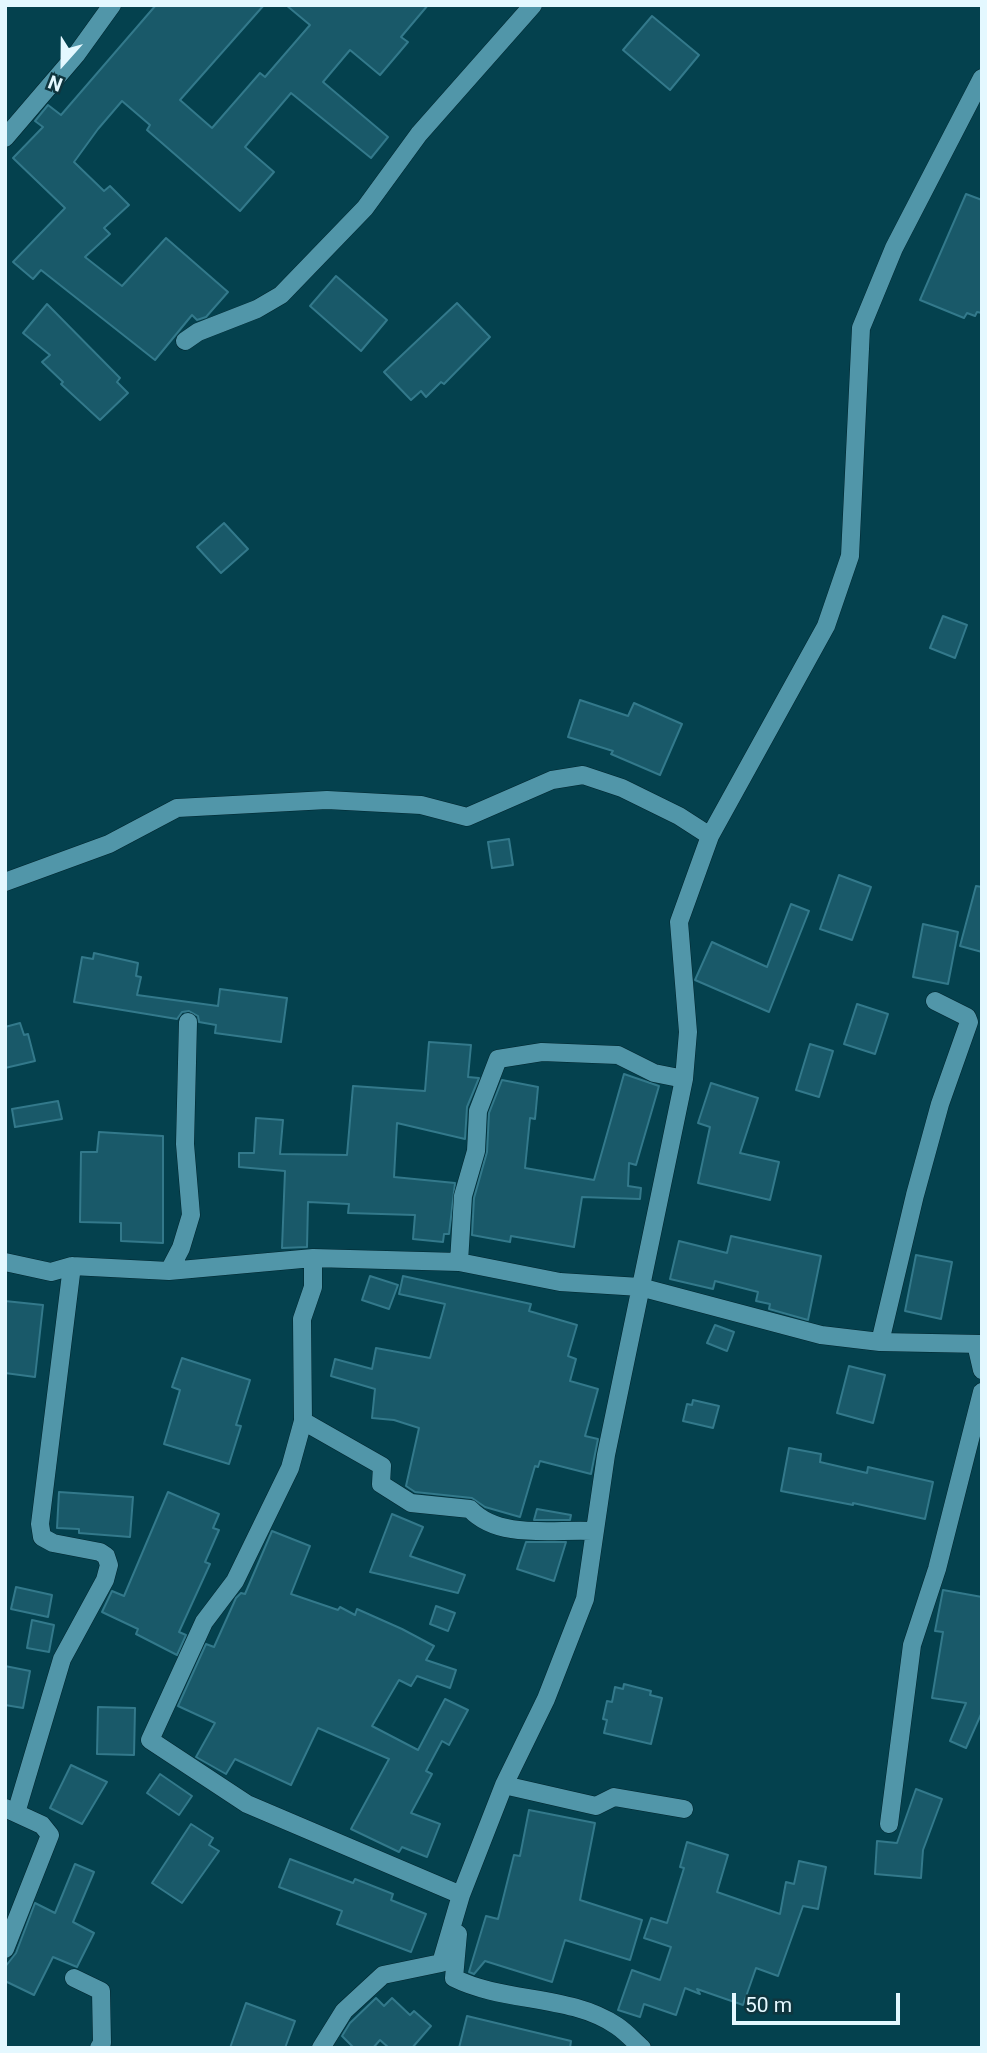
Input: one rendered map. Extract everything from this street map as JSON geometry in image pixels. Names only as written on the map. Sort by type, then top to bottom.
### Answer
[{"type":"street","points":[[5,138],[76,55],[112,5]]},
{"type":"street","points":[[185,341],[198,332],[257,309],[281,295],[365,208],[419,134],[533,5]]},
{"type":"street","points":[[321,2048],[344,2011],[383,1975],[441,1963],[461,1895],[504,1785],[546,1699],[584,1599],[592,1531],[684,1079],[688,1032],[679,922],[710,836],[746,775],[830,614],[850,556],[861,328],[894,248],[982,78]]},
{"type":"street","points":[[5,883],[109,844],[177,808],[327,800],[421,805],[467,817],[552,780],[583,775],[622,788],[710,836]]},
{"type":"street","points":[[880,1342],[918,1182],[940,1104],[969,1022],[967,1017],[935,1001]]},
{"type":"street","points":[[169,1271],[181,1248],[191,1215],[185,1144],[188,1022]]},
{"type":"street","points":[[459,1262],[463,1196],[476,1151],[478,1111],[498,1059],[542,1052],[618,1055],[654,1073],[684,1079]]},
{"type":"street","points":[[313,1258],[313,1287],[302,1319],[303,1420],[290,1468],[235,1581],[204,1622],[150,1740],[247,1804],[461,1895]]},
{"type":"street","points":[[5,1262],[51,1272],[72,1266],[169,1271],[313,1258],[459,1262],[560,1282],[640,1287],[821,1335],[880,1342],[979,1344],[982,1370]]},
{"type":"street","points":[[5,1949],[50,1835],[42,1825],[11,1810],[62,1659],[105,1580],[109,1565],[106,1556],[100,1552],[53,1543],[42,1537],[40,1524],[72,1266]]},
{"type":"street","points":[[889,1824],[912,1644],[937,1569],[982,1392]]},
{"type":"street","points":[[303,1420],[382,1466],[381,1484],[411,1503],[470,1509],[482,1522],[503,1529],[592,1531]]},
{"type":"street","points":[[504,1785],[596,1806],[614,1797],[684,1809]]},
{"type":"street","points":[[461,1895],[454,1978],[476,1989],[596,2015],[617,2026],[642,2048]]},
{"type":"street","points":[[74,1978],[100,1990],[103,2043],[99,2048]]},
{"type":"building","points":[[156,5],[264,5],[180,100],[212,128],[260,73],[265,77],[310,25],[286,5],[428,5],[401,37],[408,42],[380,75],[350,50],[323,82],[388,137],[371,158],[291,93],[245,147],[274,172],[240,211],[147,130],[150,125],[122,101],[98,129],[74,162],[104,191],[110,186],[129,205],[104,228],[110,234],[85,257],[122,286],[166,238],[228,292],[206,317],[197,320],[192,315],[155,360],[41,270],[33,279],[13,262],[65,208],[13,158],[43,127],[35,121],[48,105],[61,115]]},
{"type":"building","points":[[652,16],[699,55],[670,90],[623,50]]},
{"type":"building","points":[[966,194],[982,200],[982,313],[977,312],[975,316],[967,313],[964,318],[920,300]]},
{"type":"building","points":[[336,276],[387,320],[361,351],[310,306]]},
{"type":"building","points":[[457,303],[490,337],[444,384],[441,382],[426,397],[421,391],[411,400],[384,372]]},
{"type":"building","points":[[47,304],[120,378],[117,382],[128,393],[100,420],[61,384],[63,382],[42,362],[50,355],[23,333]]},
{"type":"building","points":[[224,523],[248,549],[221,573],[197,547]]},
{"type":"building","points":[[943,616],[967,625],[955,658],[930,648]]},
{"type":"building","points":[[580,700],[628,716],[634,703],[682,724],[660,775],[611,754],[613,751],[568,737]]},
{"type":"building","points":[[509,839],[513,865],[492,868],[488,842]]},
{"type":"building","points":[[839,875],[871,887],[852,940],[820,929]]},
{"type":"building","points":[[976,886],[982,887],[982,952],[960,946]]},
{"type":"building","points":[[791,904],[809,911],[769,1012],[695,980],[712,942],[767,967]]},
{"type":"building","points":[[923,924],[958,932],[948,984],[913,977]]},
{"type":"building","points":[[94,953],[138,963],[136,976],[141,977],[137,995],[218,1006],[220,989],[287,998],[281,1042],[215,1033],[216,1025],[199,1022],[198,1016],[189,1011],[182,1012],[177,1019],[74,1002],[82,957],[93,959]]},
{"type":"building","points":[[857,1004],[888,1014],[875,1054],[844,1044]]},
{"type":"building","points":[[20,1023],[24,1035],[28,1034],[35,1061],[5,1068],[5,1027]]},
{"type":"building","points":[[429,1042],[471,1045],[468,1077],[479,1078],[467,1107],[465,1139],[397,1123],[394,1177],[455,1183],[449,1234],[444,1234],[443,1242],[413,1239],[415,1215],[348,1213],[349,1204],[308,1202],[307,1247],[282,1248],[285,1171],[239,1167],[239,1153],[254,1153],[256,1118],[283,1120],[280,1154],[347,1155],[353,1086],[425,1091]]},
{"type":"building","points":[[810,1044],[833,1051],[819,1097],[796,1090]]},
{"type":"building","points":[[624,1074],[659,1086],[636,1165],[629,1163],[628,1186],[641,1188],[640,1199],[582,1197],[574,1247],[511,1236],[510,1242],[472,1235],[474,1198],[487,1152],[489,1113],[502,1080],[538,1087],[535,1119],[530,1118],[525,1168],[594,1180]]},
{"type":"building","points":[[711,1083],[758,1098],[740,1153],[779,1162],[770,1200],[698,1183],[710,1127],[698,1123]]},
{"type":"building","points":[[58,1101],[62,1119],[15,1127],[12,1109]]},
{"type":"building","points":[[99,1132],[163,1136],[163,1243],[121,1241],[121,1223],[80,1222],[81,1152],[97,1152]]},
{"type":"building","points":[[731,1236],[821,1256],[808,1320],[769,1309],[770,1304],[756,1301],[758,1292],[715,1281],[713,1289],[670,1279],[679,1241],[727,1253]]},
{"type":"building","points":[[916,1255],[952,1262],[941,1319],[905,1311]]},
{"type":"building","points":[[370,1276],[398,1285],[389,1309],[362,1300]]},
{"type":"building","points":[[403,1276],[531,1304],[529,1311],[577,1325],[568,1356],[576,1359],[570,1381],[598,1389],[585,1436],[598,1439],[591,1474],[540,1461],[538,1467],[535,1466],[520,1517],[485,1507],[472,1498],[415,1492],[406,1486],[419,1428],[394,1420],[372,1418],[375,1389],[331,1376],[335,1359],[372,1369],[376,1348],[430,1358],[445,1304],[399,1294]]},
{"type":"building","points":[[5,1301],[43,1305],[35,1377],[5,1373]]},
{"type":"building","points":[[715,1325],[734,1332],[727,1351],[707,1343]]},
{"type":"building","points":[[182,1358],[250,1380],[236,1425],[241,1426],[229,1464],[164,1444],[180,1390],[172,1387]]},
{"type":"building","points":[[849,1366],[885,1375],[873,1423],[837,1413]]},
{"type":"building","points":[[693,1400],[719,1406],[713,1428],[683,1421],[687,1404],[692,1405]]},
{"type":"building","points":[[789,1448],[821,1454],[820,1462],[867,1473],[868,1467],[933,1482],[925,1519],[781,1491]]},
{"type":"building","points":[[59,1492],[133,1497],[130,1537],[79,1533],[79,1529],[57,1528]]},
{"type":"building","points":[[168,1492],[219,1514],[213,1528],[219,1530],[205,1562],[210,1564],[179,1632],[186,1635],[177,1655],[136,1634],[138,1629],[102,1612],[112,1591],[124,1596]]},
{"type":"building","points":[[537,1509],[571,1515],[570,1520],[534,1520]]},
{"type":"building","points":[[392,1514],[423,1527],[410,1556],[465,1575],[458,1593],[370,1572]]},
{"type":"building","points":[[272,1531],[310,1546],[291,1594],[338,1610],[340,1607],[355,1615],[357,1609],[402,1629],[434,1646],[426,1660],[456,1670],[450,1688],[417,1676],[411,1686],[399,1680],[372,1726],[418,1750],[445,1699],[468,1710],[449,1745],[442,1741],[426,1771],[432,1774],[411,1813],[440,1824],[427,1857],[402,1847],[399,1852],[351,1829],[389,1759],[318,1728],[291,1785],[235,1759],[226,1774],[196,1757],[215,1723],[178,1706],[206,1644],[214,1647],[236,1598],[241,1593],[245,1594]]},
{"type":"building","points":[[526,1542],[566,1542],[554,1581],[517,1569]]},
{"type":"building","points":[[16,1587],[52,1595],[48,1617],[11,1609]]},
{"type":"building","points":[[943,1590],[982,1597],[982,1712],[966,1748],[950,1741],[966,1703],[932,1698],[943,1632],[935,1631]]},
{"type":"building","points":[[436,1606],[455,1613],[448,1631],[430,1624]]},
{"type":"building","points":[[32,1620],[54,1625],[49,1652],[27,1648]]},
{"type":"building","points":[[5,1666],[30,1671],[23,1708],[5,1705]]},
{"type":"building","points":[[624,1684],[651,1691],[650,1695],[662,1698],[651,1744],[604,1733],[607,1720],[603,1719],[607,1701],[612,1702],[615,1687],[623,1689]]},
{"type":"building","points":[[98,1707],[135,1708],[134,1755],[97,1754]]},
{"type":"building","points":[[71,1765],[107,1782],[82,1824],[50,1808]]},
{"type":"building","points":[[160,1774],[192,1796],[179,1815],[147,1793]]},
{"type":"building","points":[[916,1789],[942,1799],[923,1850],[921,1878],[875,1874],[877,1841],[897,1843]]},
{"type":"building","points":[[529,1810],[595,1823],[580,1900],[642,1920],[630,1960],[565,1940],[552,1982],[485,1961],[474,1974],[469,1972],[486,1916],[498,1919],[514,1855],[520,1856]]},
{"type":"building","points":[[191,1824],[213,1838],[209,1845],[219,1851],[182,1903],[152,1883]]},
{"type":"building","points":[[687,1842],[728,1855],[717,1892],[780,1914],[786,1882],[794,1884],[799,1861],[826,1867],[818,1909],[803,1906],[778,1976],[756,1968],[743,2005],[697,1989],[700,1994],[685,1988],[676,2015],[644,2004],[640,2017],[618,2010],[632,1970],[660,1980],[671,1947],[644,1938],[651,1918],[667,1923],[684,1868],[680,1867]]},
{"type":"building","points":[[290,1859],[353,1883],[355,1879],[393,1894],[391,1900],[426,1914],[411,1952],[337,1924],[342,1911],[279,1887]]},
{"type":"building","points":[[75,1864],[94,1872],[73,1922],[94,1933],[77,1967],[53,1957],[34,1995],[5,1981],[5,1967],[16,1953],[35,1903],[55,1913]]},
{"type":"building","points":[[376,1998],[384,2006],[392,1998],[410,2015],[414,2011],[431,2026],[412,2048],[389,2048],[380,2040],[373,2048],[354,2048],[342,2036],[350,2023]]},
{"type":"building","points":[[246,2003],[295,2021],[285,2048],[230,2048]]},
{"type":"building","points":[[467,2016],[571,2041],[570,2048],[459,2048]]}]
